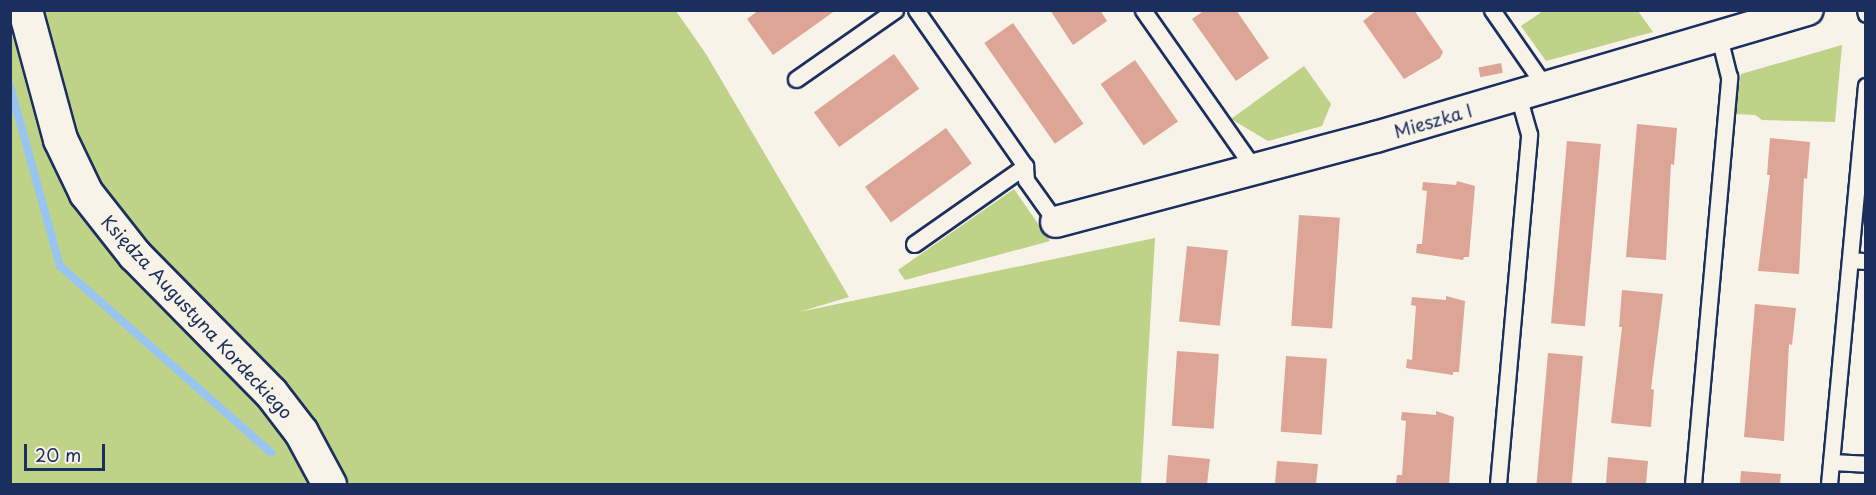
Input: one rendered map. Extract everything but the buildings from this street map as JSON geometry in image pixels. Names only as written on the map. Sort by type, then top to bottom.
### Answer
[{"type":"street","name":"Księdza Augustyna Kordeckiego","points":[[25,10],[60,139],[86,193],[134,254],[279,402],[301,432],[329,484]]},
{"type":"street","name":"Mieszka I","points":[[1056,222],[1255,170],[1808,10]]},
{"type":"lane","points":[[796,79],[895,10]]},
{"type":"lane","points":[[916,10],[1025,166],[1026,180],[1056,222]]},
{"type":"lane","points":[[1143,10],[1255,170]]},
{"type":"lane","points":[[1492,10],[1532,91],[1498,484]]},
{"type":"lane","points":[[1693,484],[1729,77],[1719,37]]},
{"type":"lane","points":[[1829,484],[1858,260],[1866,86]]},
{"type":"lane","points":[[914,244],[1025,166]]},
{"type":"lane","points":[[1831,462],[1866,464]]},
{"type":"green space","points":[[10,11],[676,11],[706,54],[849,297],[799,312],[1155,238],[1141,484],[11,484]]},
{"type":"green space","points":[[1543,11],[1638,11],[1653,32],[1546,61],[1521,26]]},
{"type":"green space","points":[[1842,45],[1835,122],[1762,120],[1755,115],[1734,114],[1741,74]]},
{"type":"green space","points":[[1304,66],[1331,104],[1322,126],[1268,141],[1231,119]]},
{"type":"green space","points":[[1014,189],[1050,241],[905,280],[898,270]]},
{"type":"waterway","points":[[10,86],[60,266],[271,453]]}]
